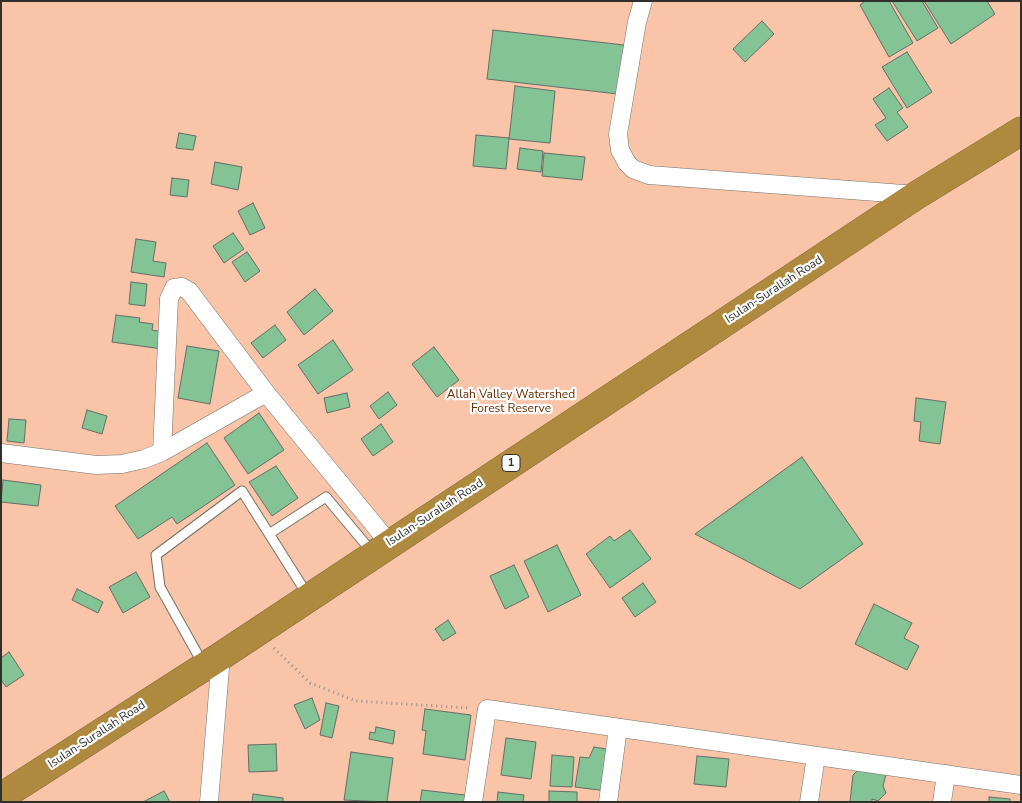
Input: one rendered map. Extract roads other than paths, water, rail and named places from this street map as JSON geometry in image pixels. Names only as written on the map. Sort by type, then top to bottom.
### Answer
[{"type":"highway","name":"Isulan-Surallah Road","points":[[1,797],[213,661],[381,548],[918,195],[1021,131]]},
{"type":"street","points":[[643,1],[637,22],[618,134],[620,150],[633,169],[649,175],[918,195]]},
{"type":"street","points":[[162,452],[169,299],[174,288],[182,287],[188,291],[266,393],[381,548]]},
{"type":"street","points":[[1,453],[96,465],[122,464],[162,452],[266,393]]},
{"type":"street","points":[[209,802],[213,661]]},
{"type":"street","points":[[473,802],[487,709],[1021,785]]},
{"type":"street","points":[[608,802],[618,728]]},
{"type":"street","points":[[809,802],[816,756]]},
{"type":"street","points":[[942,802],[946,774]]},
{"type":"lane","points":[[213,661],[160,587],[156,555],[242,491],[309,597]]},
{"type":"lane","points":[[269,534],[326,497],[381,548]]},
{"type":"park label","name":"Allah Valley Watershed Forest Reserve","points":[[511,402]]}]
